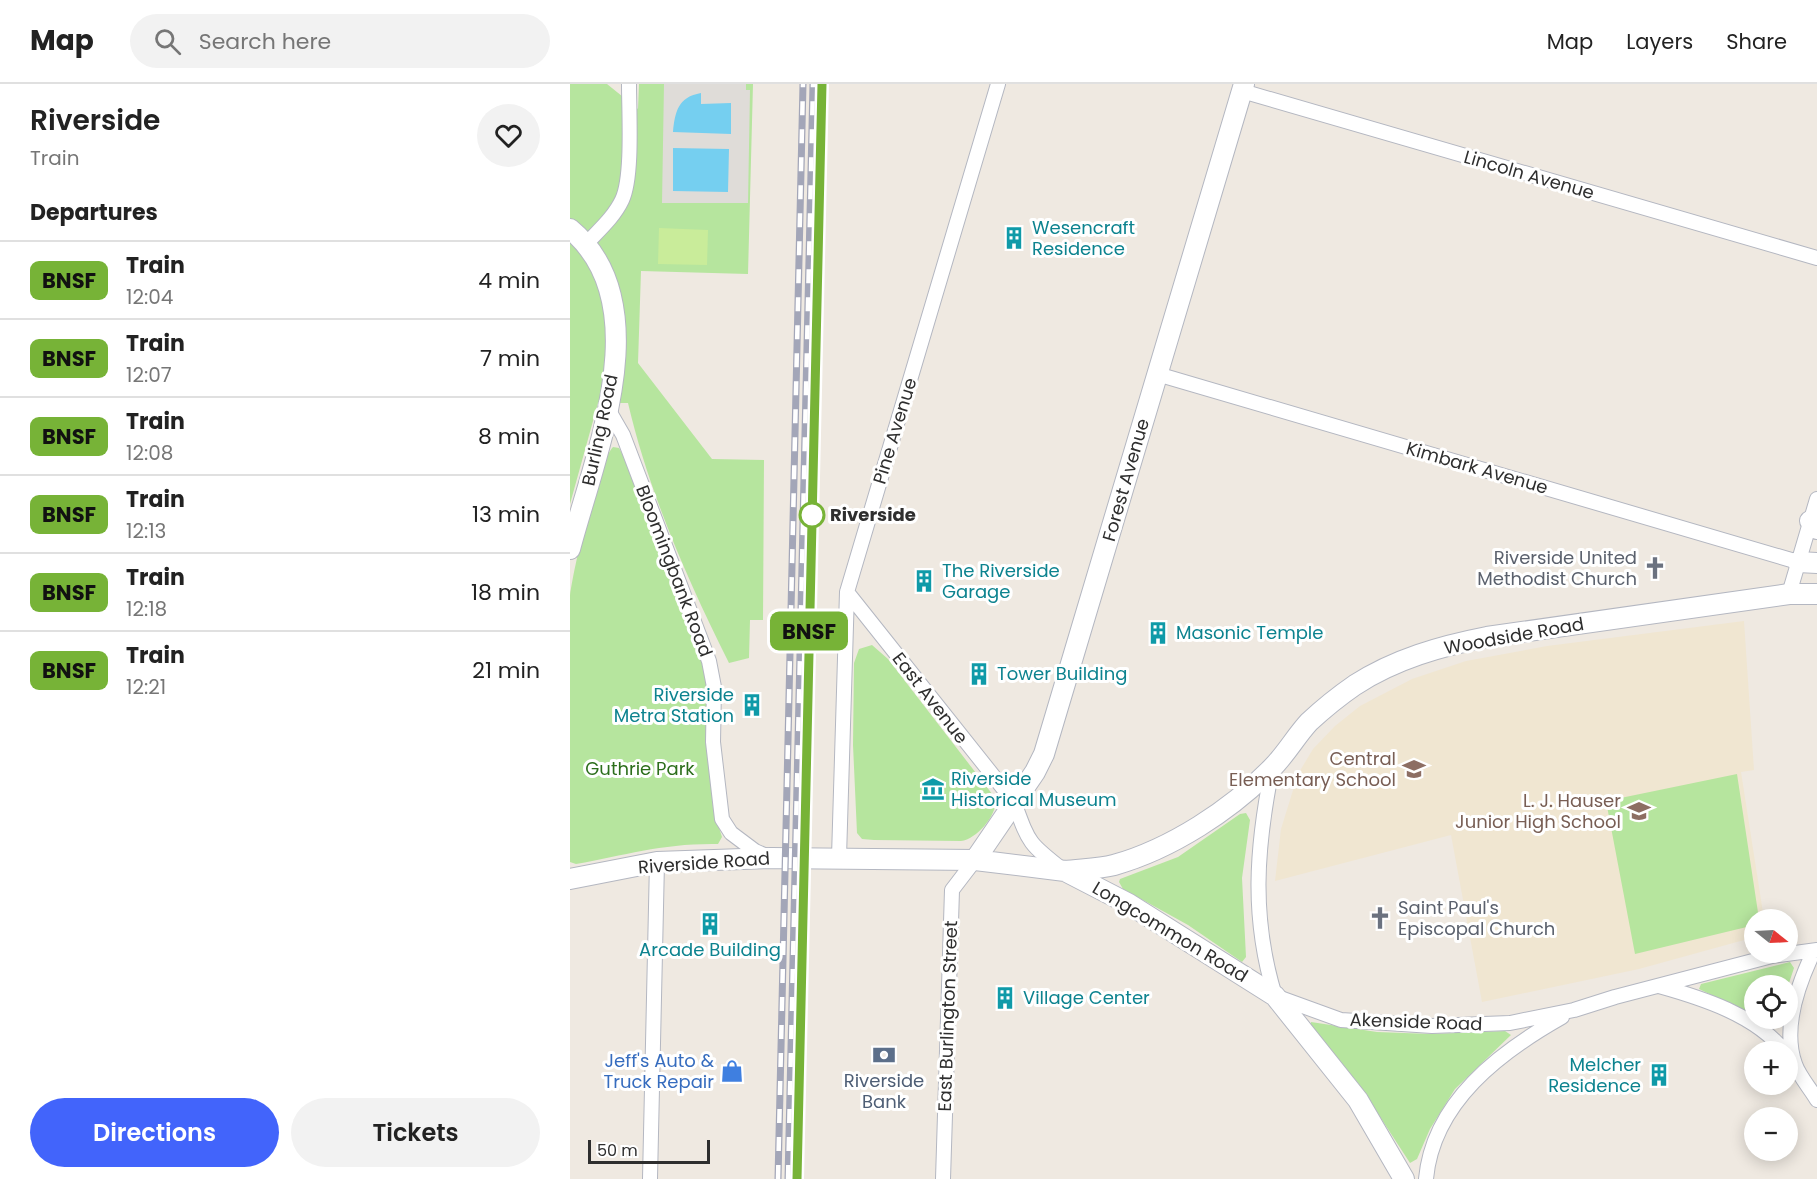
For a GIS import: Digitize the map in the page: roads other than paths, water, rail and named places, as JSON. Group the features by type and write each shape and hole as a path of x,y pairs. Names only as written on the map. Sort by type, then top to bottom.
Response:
{"street":[{"path":"586,244 615,212 623,199 627,182 629,84"},
{"name":"Pine Avenue","path":"839,857 847,592 998,84"},
{"name":"Lincoln Avenue","path":"1243,88 1817,258"},
{"name":"Forest Avenue","path":"975,860 1044,754 1243,88"},
{"name":"Burling Road","path":"570,229 586,244 606,281 613,309 615,341 608,409 598,456 570,549"},
{"name":"Kimbark Avenue","path":"1157,374 1807,562"},
{"name":"Bloomingbank Road","path":"608,409 623,435 709,661 714,687 713,742 723,819 731,833 755,851 771,858"},
{"path":"1789,594 1807,562 1817,499"},
{"name":"East Avenue","path":"847,592 1014,802 1027,839 1033,847 1065,871"},
{"name":"Woodside Road","path":"1065,871 1111,866 1154,851 1211,818 1272,769 1309,723 1356,685 1381,670 1448,645 1789,594 1817,594"},
{"path":"1272,769 1260,841 1257,891 1264,960 1275,996"},
{"name":"Riverside Road","path":"570,879 657,862 839,857"},
{"name":"Longcommon Road","path":"839,857 975,860 1065,871 1129,904 1275,996 1358,1100 1404,1179"},
{"name":"East Burlington Street","path":"943,1179 952,890 975,860"},
{"path":"650,1179 657,862"},
{"path":"1791,1041 1794,999 1799,982 1816,950"},
{"name":"Akenside Road","path":"1275,996 1341,1020 1432,1026 1509,1023 1574,1010 1772,956 1816,950"},
{"path":"1659,986 1695,996 1725,1010 1763,1032 1773,1041"},
{"name":"Akenside Road","path":"1426,1179 1432,1150 1442,1128 1472,1083 1512,1047 1574,1010"},
{"path":"1798,1070 1817,1100"}],"water":[{"path":"701,93 701,104 731,103 731,134 673,132 679,106 687,98"},
{"path":"673,148 729,149 728,192 673,191"}],"railway":[{"path":"778,1179 803,84"},
{"path":"788,1179 813,84"},
{"path":"797,1179 822,84"}],"train":[{"name":"BNSF","path":"797,1179 822,84"}],"place":[{"name":"Wesencraft Residence","path":"1014,238"},
{"name":"Riverside","path":"812,515"},
{"name":"Riverside United Methodist Church","path":"1655,568"},
{"name":"The Riverside Garage","path":"924,581"},
{"name":"Masonic Temple","path":"1158,633"},
{"name":"Tower Building","path":"979,674"},
{"name":"Riverside Metra Station","path":"752,705"},
{"name":"Central Elementary School","path":"1414,769"},
{"name":"Riverside Historical Museum","path":"933,789"},
{"name":"L. J. Hauser Junior High School","path":"1639,811"},
{"name":"Saint Paul's Episcopal Church","path":"1380,918"},
{"name":"Arcade Building","path":"710,924"},
{"name":"Village Center","path":"1005,998"},
{"name":"Riverside Bank","path":"884,1055"},
{"name":"Jeff's Auto & Truck Repair","path":"732,1071"},
{"name":"Melcher Residence","path":"1659,1075"}],"park label":[{"name":"Guthrie Park","path":"640,769"}]}
